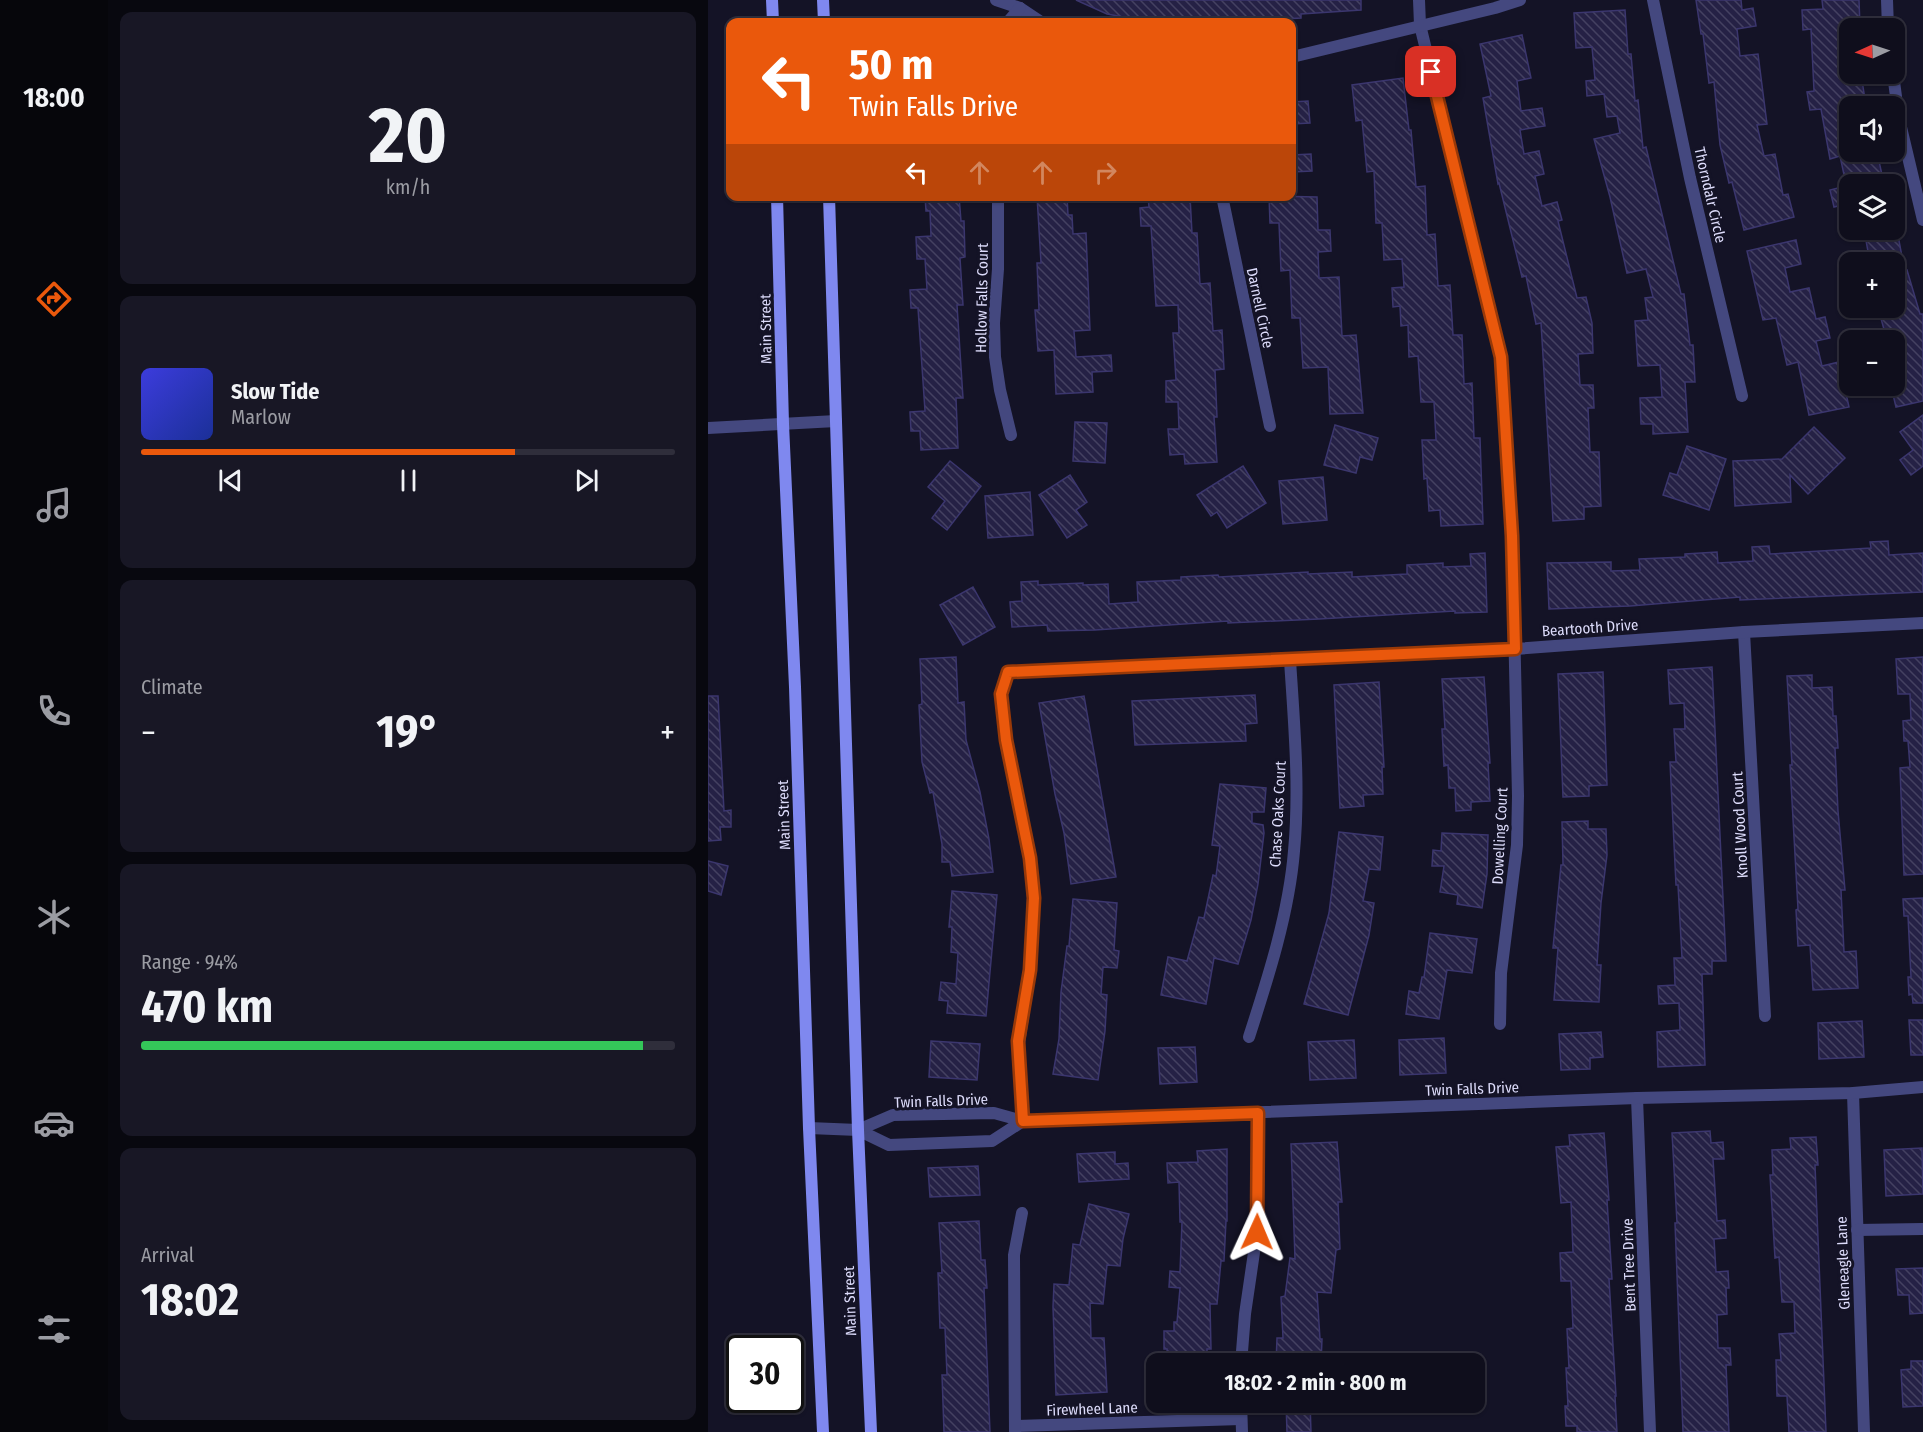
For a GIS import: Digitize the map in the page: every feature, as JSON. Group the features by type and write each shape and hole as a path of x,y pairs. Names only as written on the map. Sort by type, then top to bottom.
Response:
{"main road":[{"path":"772,0 773,18"},
{"path":"823,0 824,18"},
{"name":"Main Street","path":"777,201 809,1128 823,1432"},
{"name":"Main Street","path":"829,201 858,1130 871,1432"}],"street":[{"path":"996,0 1020,8 1035,18"},
{"name":"Dowelling Court","path":"1419,0 1420,25 1501,357 1512,536 1517,845 1501,973 1500,1024"},
{"path":"1296,56 1520,0"},
{"name":"Thorndalr Circle","path":"1653,0 1690,178 1743,396"},
{"path":"1887,0 1888,18"},
{"path":"1011,18 1020,8"},
{"path":"1894,84 1899,119 1923,220"},
{"name":"Hollow Falls Court","path":"998,201 998,269 993,323 1000,390 1011,435"},
{"name":"Darnell Circle","path":"1223,201 1270,426"},
{"path":"708,428 836,421"},
{"name":"Beartooth Drive","path":"1023,1121 1018,1041 1030,970 1034,898 1030,858 1006,740 1001,694 1008,672 1515,649 1744,632 1923,623"},
{"name":"Knoll Wood Court","path":"1744,632 1765,1016"},
{"name":"Chase Oaks Court","path":"1249,1037 1277,944 1294,852 1296,752 1290,660"},
{"name":"Twin Falls Drive","path":"858,1130 893,1115 994,1113 1023,1121 1637,1098 1853,1093 1923,1087"},
{"name":"Gleneagle Lane","path":"1853,1093 1864,1432"},
{"name":"Bent Tree Drive","path":"1637,1098 1650,1432"},
{"path":"1242,1353 1257,1232 1258,1113"},
{"path":"809,1128 858,1130 890,1145 992,1141 1023,1121"},
{"path":"1015,1429 1014,1255 1022,1214"},
{"path":"1857,1230 1923,1229"},
{"path":"1241,1413 1242,1432"},
{"name":"Firewheel Lane","path":"1015,1429 1241,1419"}],"building":[{"path":"1076,0 1361,0 1361,10 1301,14 1301,18 1296,18 1129,18 1107,14"},
{"path":"1696,0 1741,0 1742,10 1753,8 1756,26 1737,29 1740,56 1758,54 1767,124 1757,125 1764,156 1775,154 1783,195 1788,194 1794,217 1744,230 1720,145 1714,82 1709,83"},
{"path":"1822,0 1859,0 1860,18 1839,18 1839,84 1863,84 1864,96 1839,96 1839,156 1830,159 1821,109 1810,110 1807,92 1814,91 1811,29 1803,30 1802,10 1823,9"},
{"path":"1625,10 1628,54 1631,54 1635,101 1638,100 1643,148 1646,147 1681,294 1684,294 1690,345 1693,345 1695,382 1685,382 1688,432 1653,434 1653,424 1641,424 1640,398 1662,397 1660,365 1638,366 1635,321 1648,320 1645,298 1653,297 1646,269 1627,273 1594,139 1620,133 1617,116 1607,117 1604,94 1587,96 1586,81 1595,80 1592,47 1576,48 1574,13"},
{"path":"1522,35 1531,78 1517,81 1521,111 1542,108 1545,126 1520,130 1524,154 1539,151 1544,174 1535,176 1542,206 1557,202 1562,220 1558,221 1577,298 1586,297 1592,323 1593,353 1578,354 1580,385 1593,385 1594,408 1588,408 1590,452 1599,452 1601,506 1584,507 1584,519 1553,521 1541,323 1536,324 1526,276 1522,277 1498,184 1483,98 1491,96 1480,44"},
{"path":"1403,78 1416,187 1425,186 1427,235 1435,234 1438,286 1450,285 1453,335 1462,335 1464,384 1472,383 1474,438 1480,438 1483,524 1441,526 1440,510 1429,511 1427,478 1424,479 1422,440 1436,440 1434,402 1421,402 1418,356 1409,357 1408,325 1401,326 1400,306 1393,307 1392,288 1404,287 1402,259 1384,260 1382,223 1376,223 1374,171 1367,172 1362,120 1356,121 1352,85"},
{"path":"1308,101 1310,123 1296,124 1296,102"},
{"path":"1311,154 1312,171 1296,172 1296,155"},
{"path":"1841,162 1879,162 1882,174 1844,174"},
{"path":"1839,188 1839,206 1834,207 1830,190"},
{"path":"1296,197 1317,197 1318,230 1330,230 1331,251 1318,252 1319,278 1339,277 1342,336 1356,335 1363,413 1330,414 1328,367 1303,368 1300,318 1292,318 1290,270 1281,271 1279,223 1270,223 1269,201 1296,201"},
{"path":"925,201 959,201 961,221 964,221 965,257 960,258 963,305 957,305 963,398 956,398 958,448 921,450 920,431 911,431 910,412 925,411 918,308 911,308 910,290 927,289 925,259 917,259 916,237 931,236 930,211 926,211"},
{"path":"1037,201 1067,201 1068,215 1072,215 1073,234 1086,233 1090,330 1074,331 1076,357 1111,355 1112,371 1092,372 1093,392 1056,394 1054,350 1038,351 1035,310 1039,310 1037,263 1041,263"},
{"path":"1148,201 1190,201 1192,233 1197,233 1200,284 1210,283 1213,331 1222,330 1224,369 1215,370 1217,417 1214,417 1217,462 1185,464 1184,454 1170,455 1168,429 1179,429 1178,402 1166,402 1166,381 1176,380 1173,333 1179,333 1178,305 1156,306 1151,226 1141,226 1140,208 1149,207"},
{"path":"1796,240 1801,264 1785,268 1790,292 1809,288 1816,319 1825,317 1830,338 1816,341 1822,366 1839,362 1839,396 1847,396 1849,407 1809,415 1798,362 1787,365 1776,318 1763,320 1747,251"},
{"path":"1866,240 1899,240 1901,252 1868,252"},
{"path":"1907,270 1920,314 1923,314 1923,401 1896,407 1893,396 1905,396 1905,330 1884,330 1881,318 1905,318 1905,271"},
{"path":"1923,415 1923,466 1911,475 1900,460 1913,450 1900,432"},
{"path":"1075,422 1107,423 1105,463 1073,461"},
{"path":"1335,425 1378,438 1372,460 1360,457 1356,473 1324,465"},
{"path":"1814,427 1845,458 1808,494 1790,475 1791,502 1735,506 1733,461 1782,459"},
{"path":"1687,446 1726,459 1709,510 1663,495 1670,473 1677,475"},
{"path":"950,461 981,486 947,530 932,518 945,501 928,487"},
{"path":"1243,466 1266,503 1227,528 1217,512 1211,516 1197,495"},
{"path":"1070,475 1087,502 1076,510 1087,525 1067,538 1039,495"},
{"path":"1323,477 1327,520 1283,524 1279,481"},
{"path":"1030,492 1033,535 988,538 985,496"},
{"path":"1888,541 1889,555 1923,553 1923,592 1740,600 1740,597 1630,606 1549,609 1547,563 1611,562 1611,571 1640,570 1639,559 1685,557 1685,554 1717,552 1718,563 1753,561 1752,547 1769,546 1770,554 1871,548 1870,542"},
{"path":"1485,553 1487,612 1455,613 1455,611 1319,619 1228,623 1228,621 1095,630 1048,631 1047,625 1012,627 1010,602 1022,601 1021,582 1038,581 1038,585 1108,584 1109,604 1138,602 1137,582 1181,580 1181,577 1308,572 1308,574 1352,572 1352,577 1407,574 1407,565 1443,563 1443,567 1471,566 1470,554"},
{"path":"973,587 995,627 963,645 940,605"},
{"path":"956,657 958,703 964,702 966,740 980,792 993,872 952,876 950,862 942,862 942,844 933,792 930,793 922,762 919,705 922,704 920,659"},
{"path":"1923,657 1923,874 1904,875 1900,768 1910,767 1908,741 1904,741 1903,721 1911,720 1910,694 1898,694 1896,659"},
{"path":"1712,667 1726,961 1712,961 1712,974 1702,974 1705,1065 1658,1067 1657,1032 1680,1030 1679,1003 1659,1004 1658,986 1675,985 1674,958 1682,958 1670,762 1676,762 1674,729 1685,729 1684,703 1670,704 1668,670"},
{"path":"1603,672 1607,785 1589,786 1589,796 1563,797 1558,674"},
{"path":"1812,675 1812,688 1832,687 1833,716 1836,716 1838,811 1845,890 1841,890 1844,952 1856,951 1858,988 1813,990 1810,945 1798,946 1787,676"},
{"path":"1484,677 1490,763 1488,763 1490,801 1471,802 1471,810 1456,811 1455,788 1449,788 1448,765 1444,766 1442,729 1445,729 1442,679"},
{"path":"1379,682 1384,767 1382,767 1383,794 1363,795 1364,806 1340,808 1334,685"},
{"path":"1255,695 1257,723 1245,724 1246,741 1135,745 1132,701"},
{"path":"708,696 718,696 724,811 731,810 731,827 720,827 721,840 708,841"},
{"path":"1084,696 1116,877 1071,884 1064,833 1039,703"},
{"path":"1220,784 1266,788 1264,812 1252,812 1252,823 1263,825 1264,833 1251,920 1238,964 1214,958 1206,1004 1161,995 1168,957 1187,961 1199,917 1204,918 1213,875 1216,876 1220,846 1212,845"},
{"path":"1588,821 1588,829 1606,829 1607,855 1597,965 1601,965 1599,1002 1554,1000 1558,948 1553,948 1561,865 1563,865 1562,822"},
{"path":"1339,832 1383,837 1380,870 1369,869 1363,901 1374,903 1369,935 1348,1015 1304,1004 1329,913"},
{"path":"1442,833 1488,835 1487,874 1482,908 1457,904 1458,895 1440,892 1444,866 1432,866 1433,850 1441,851"},
{"path":"708,861 728,866 721,895 708,891"},
{"path":"952,891 997,895 986,1016 947,1013 948,1001 939,1000 941,982 956,984 958,953 951,952 952,927 949,927"},
{"path":"1923,898 1923,1003 1913,1003 1912,994 1909,995 1908,977 1911,977 1908,916 1904,916 1903,899"},
{"path":"1073,899 1117,903 1114,950 1119,951 1117,968 1103,967 1101,994 1107,995 1105,1031 1098,1080 1053,1074 1059,1039 1061,992 1067,946 1069,946"},
{"path":"1430,933 1477,939 1472,973 1447,970 1439,1019 1406,1014 1409,991 1419,993 1422,977 1424,977"},
{"path":"1909,1020 1923,1020 1923,1055 1911,1055"},
{"path":"1862,1021 1864,1057 1819,1059 1818,1023"},
{"path":"1601,1032 1603,1057 1590,1058 1590,1069 1561,1070 1559,1034"},
{"path":"1444,1038 1446,1073 1400,1075 1399,1040"},
{"path":"1354,1040 1356,1078 1310,1080 1308,1042"},
{"path":"931,1041 980,1044 977,1080 929,1077"},
{"path":"1195,1047 1197,1082 1160,1084 1158,1048"},
{"path":"1710,1131 1711,1143 1723,1142 1724,1159 1713,1159 1717,1221 1725,1220 1726,1238 1714,1239 1716,1272 1728,1271 1727,1314 1717,1315 1718,1348 1730,1348 1731,1365 1726,1365 1729,1432 1683,1432 1672,1133"},
{"path":"1604,1133 1609,1200 1607,1200 1612,1279 1609,1279 1617,1432 1577,1432 1577,1426 1566,1426 1565,1406 1568,1406 1566,1368 1569,1368 1567,1329 1573,1328 1571,1281 1561,1281 1560,1253 1573,1252 1571,1202 1561,1203 1556,1147 1570,1146 1569,1135"},
{"path":"1816,1137 1818,1165 1815,1165 1826,1432 1789,1432 1787,1396 1777,1396 1776,1360 1781,1360 1779,1334 1795,1333 1794,1302 1782,1302 1779,1257 1775,1258 1770,1175 1773,1175 1772,1150 1791,1149 1790,1138"},
{"path":"1337,1142 1342,1202 1338,1202 1340,1249 1336,1250 1331,1293 1317,1292 1321,1353 1276,1353 1277,1338 1283,1338 1281,1297 1285,1296 1290,1258 1295,1259 1291,1144"},
{"path":"1922,1148 1923,1194 1886,1196 1884,1150"},
{"path":"1227,1149 1227,1221 1224,1261 1221,1261 1217,1304 1210,1304 1211,1349 1207,1349 1207,1353 1167,1353 1167,1349 1164,1349 1164,1331 1174,1331 1180,1288 1169,1287 1170,1271 1180,1272 1182,1222 1180,1222 1179,1182 1168,1183 1167,1163 1198,1162 1197,1151"},
{"path":"1115,1152 1115,1164 1128,1163 1129,1179 1079,1182 1077,1154"},
{"path":"978,1166 980,1195 930,1197 928,1168"},
{"path":"1089,1204 1129,1214 1120,1266 1107,1265 1103,1304 1090,1303 1091,1338 1104,1338 1107,1392 1056,1395 1054,1284 1069,1285 1073,1244 1080,1245"},
{"path":"979,1221 981,1260 985,1260 987,1288 984,1288 990,1432 944,1432 942,1375 947,1375 945,1328 940,1328 938,1273 942,1273 939,1223"},
{"path":"1923,1268 1923,1313 1910,1314 1909,1295 1898,1295 1896,1269"},
{"path":"1911,1361 1923,1361 1923,1406 1903,1407 1901,1370 1911,1369"},
{"path":"1286,1413 1310,1413 1311,1432 1287,1432"}],"route":[{"path":"1257,1232 1258,1113 1023,1121 1018,1041 1030,970 1034,898 1030,858 1006,740 1001,694 1008,672 1515,649 1512,536 1501,357 1431,72"}]}
